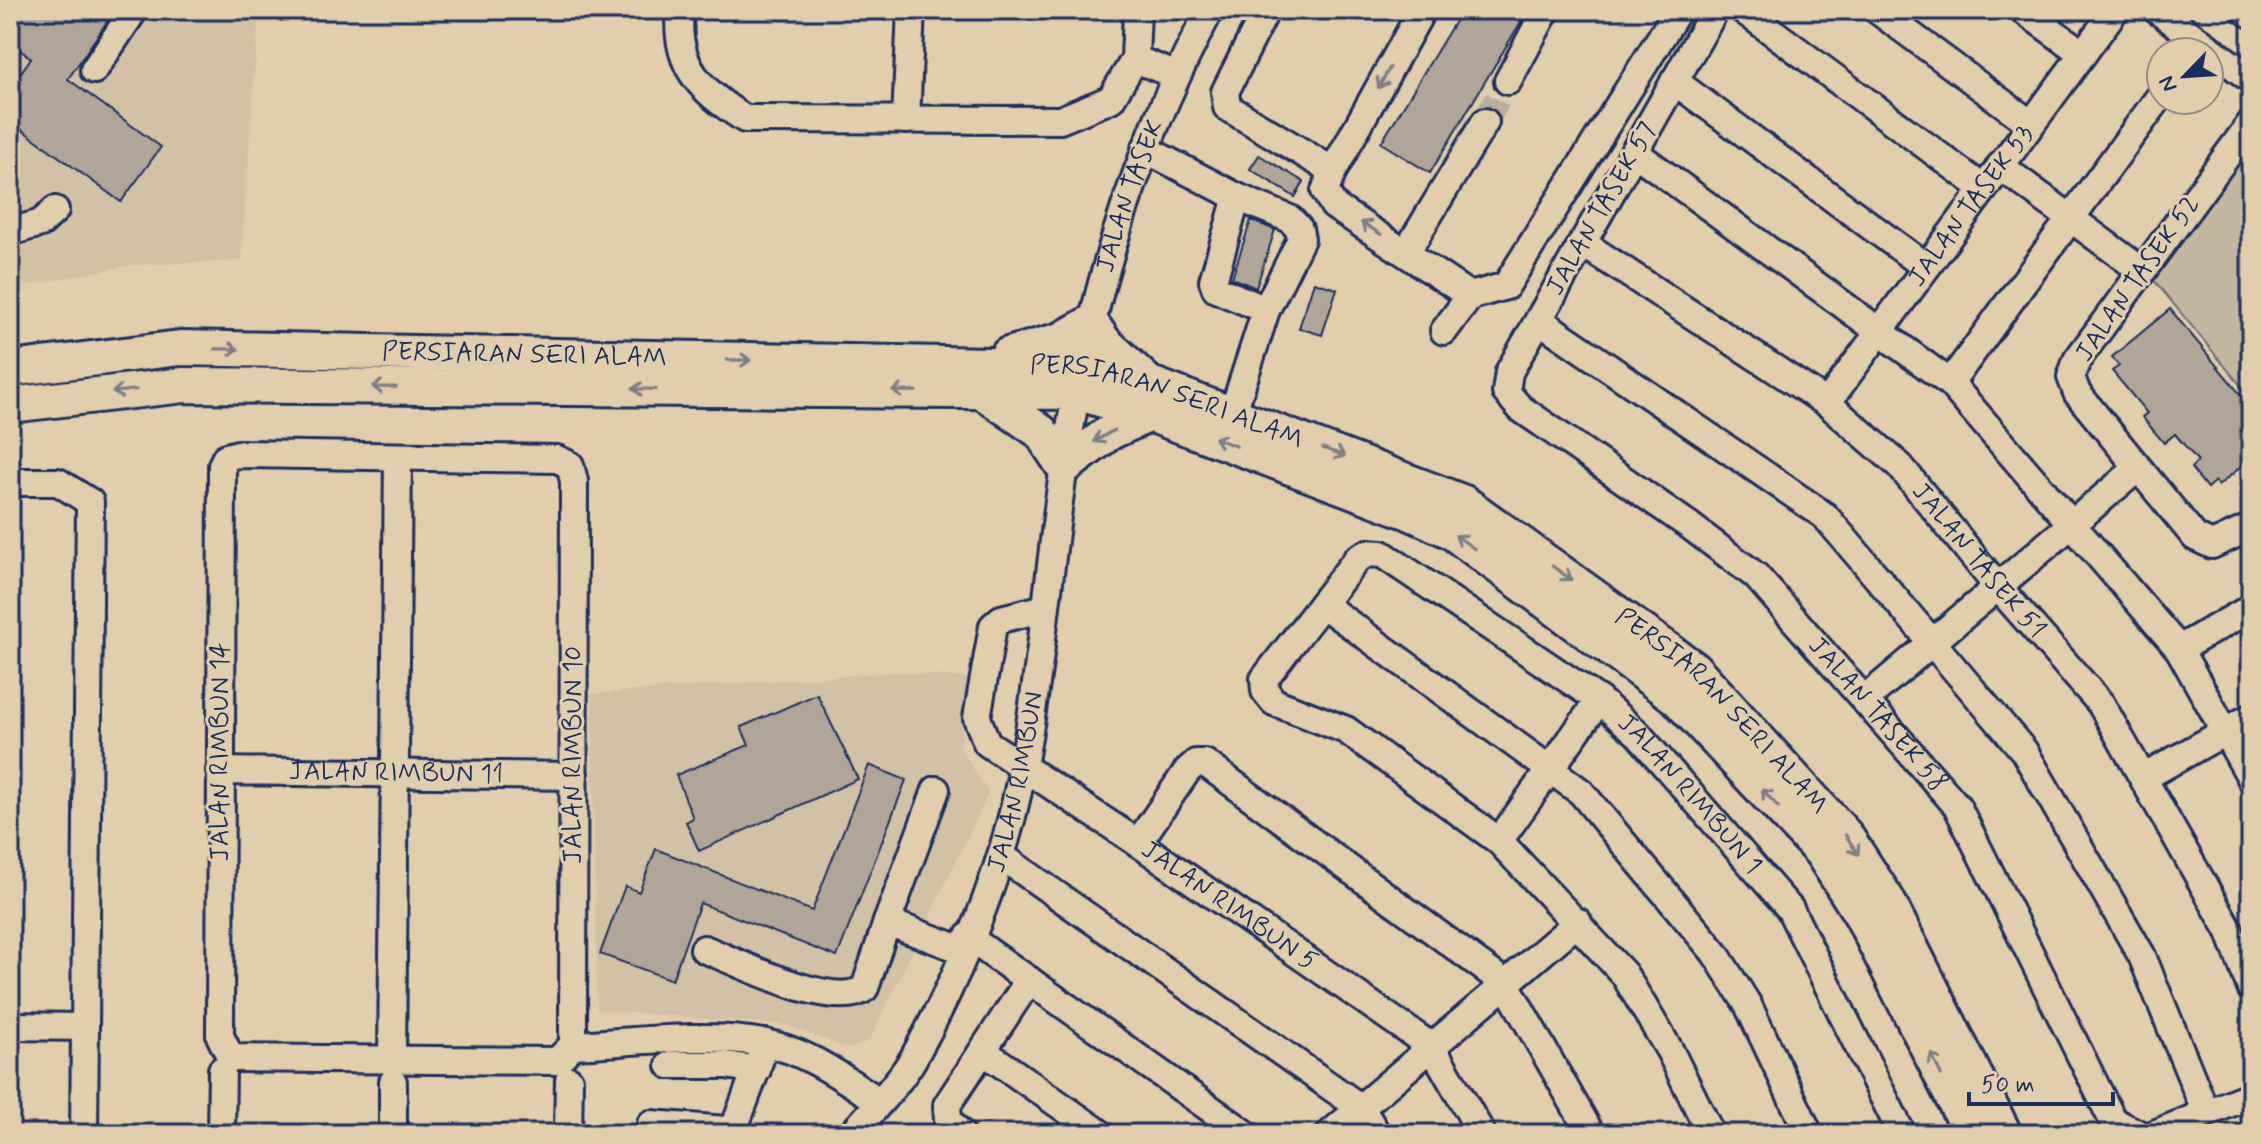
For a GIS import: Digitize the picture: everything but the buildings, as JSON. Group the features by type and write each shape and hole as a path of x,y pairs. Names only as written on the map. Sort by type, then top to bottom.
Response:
{"main road":[{"path":"1091,323 1150,400 1064,467 1041,432 973,378 1091,323"},
{"name":"PERSIARAN SERI ALAM","path":"10,369 180,348 1080,380 1150,400 1232,415 1464,503 1694,669 1845,835 1887,900 2004,1134"},
{"name":"PERSIARAN SERI ALAM","path":"10,405 184,385 973,378"},
{"name":"PERSIARAN SERI ALAM","path":"1150,400 1451,531 1677,698 1822,853 1862,916 1971,1134"}],"street":[{"path":"94,70 134,10"},
{"path":"680,10 678,30 687,63 708,95 745,119 906,120 1060,120 1111,99 1135,59 1137,10"},
{"path":"906,120 911,10"},
{"name":"JALAN TASEK","path":"1080,380 1091,323 1123,203 1175,75 1210,10"},
{"path":"1266,10 1225,92 1227,107 1333,171"},
{"path":"1422,10 1325,191 1334,206 1477,295"},
{"path":"1508,81 1546,10"},
{"path":"1444,331 1477,295 1506,286 1678,10"},
{"name":"JALAN TASEK 57","path":"1520,408 1506,392 1509,372 1715,10"},
{"path":"1743,10 1984,189"},
{"path":"1877,10 2031,124"},
{"path":"2023,10 2083,54"},
{"name":"JALAN TASEK 53","path":"1827,403 2115,10"},
{"path":"2157,10 2186,36"},
{"path":"2245,10 2251,14"},
{"path":"1135,59 1175,75"},
{"path":"2225,63 2251,79"},
{"path":"1674,81 1926,267"},
{"path":"1950,383 2146,116"},
{"path":"1407,251 1485,122"},
{"name":"JALAN TASEK 52","path":"2251,123 2077,360 2071,377 2077,393 2195,537 2212,545 2251,527"},
{"path":"1145,149 1237,197 1290,219 1299,229 1301,239 1266,310 1232,415"},
{"path":"1634,152 1950,383 2179,649 2251,778"},
{"path":"2000,166 2142,271"},
{"path":"1237,197 1213,281 1216,289 1266,310"},
{"path":"10,232 41,223 55,210"},
{"name":"JALAN TASEK 51","path":"1582,243 1827,403 1900,466 1998,587 2101,704 2229,930 2251,988"},
{"path":"1539,320 1825,516 2024,751 2142,956 2206,1113"},
{"name":"JALAN RIMBUN","path":"852,1134 911,1061 966,944 1001,856 1023,767 1064,467 1080,380"},
{"name":"JALAN TASEK 58","path":"1520,408 1690,526 1756,576 1957,806 2113,1121 2139,1134"},
{"name":"JALAN RIMBUN 14","path":"221,1134 224,1059 220,1036 222,465 226,457 398,457"},
{"path":"393,1134 398,457"},
{"name":"JALAN RIMBUN 10","path":"398,457 557,459 570,465 574,481 573,1045"},
{"path":"1864,700 2138,468"},
{"path":"10,482 58,482 90,502 84,1134"},
{"name":"JALAN RIMBUN 1","path":"1322,604 1357,559 1368,553 1382,554 1599,700 1637,733 1790,909 1902,1134"},
{"path":"1711,1134 1670,1051 1624,974 1499,841 1346,730 1274,702 1265,691 1264,679 1322,604 1581,792 1715,953 1748,1005 1809,1134"},
{"name":"JALAN RIMBUN 5","path":"1045,608 1001,619 993,626 977,718 987,743 1138,843 1432,1047"},
{"path":"2179,649 2251,608"},
{"path":"1499,841 1599,700"},
{"path":"2143,778 2251,717"},
{"path":"1138,843 1187,771 1196,763 1205,763 1506,984 1591,1134"},
{"name":"JALAN RIMBUN 11","path":"220,771 574,776"},
{"path":"704,949 789,983 841,996 857,995 865,988 936,790"},
{"path":"1001,856 1361,1108 1377,1134"},
{"path":"887,922 966,944 1029,980 1246,1134"},
{"path":"1330,1134 1578,922"},
{"path":"961,1134 948,1120 947,1105 1029,980"},
{"path":"10,1026 85,1027"},
{"path":"224,1059 393,1071 557,1061 573,1045 699,1039 766,1043 816,1062 879,1101"},
{"path":"651,1124 726,1130 735,1126 766,1043"},
{"path":"1432,1047 1482,1134"},
{"path":"983,1051 1101,1134"},
{"path":"670,1065 726,1065 757,1070"},
{"path":"568,1134 569,1080"},
{"path":"2154,1134 2251,1095"}],"shaded area":[{"path":"10,10 259,10 241,261 132,265 10,289"},
{"path":"2251,129 2251,398 2152,278"},
{"path":"895,672 971,678 960,748 989,793 869,1041 849,1049 787,1025 597,1010 592,694"}],"tunnel":[{"path":"1485,122 1508,81"}]}
